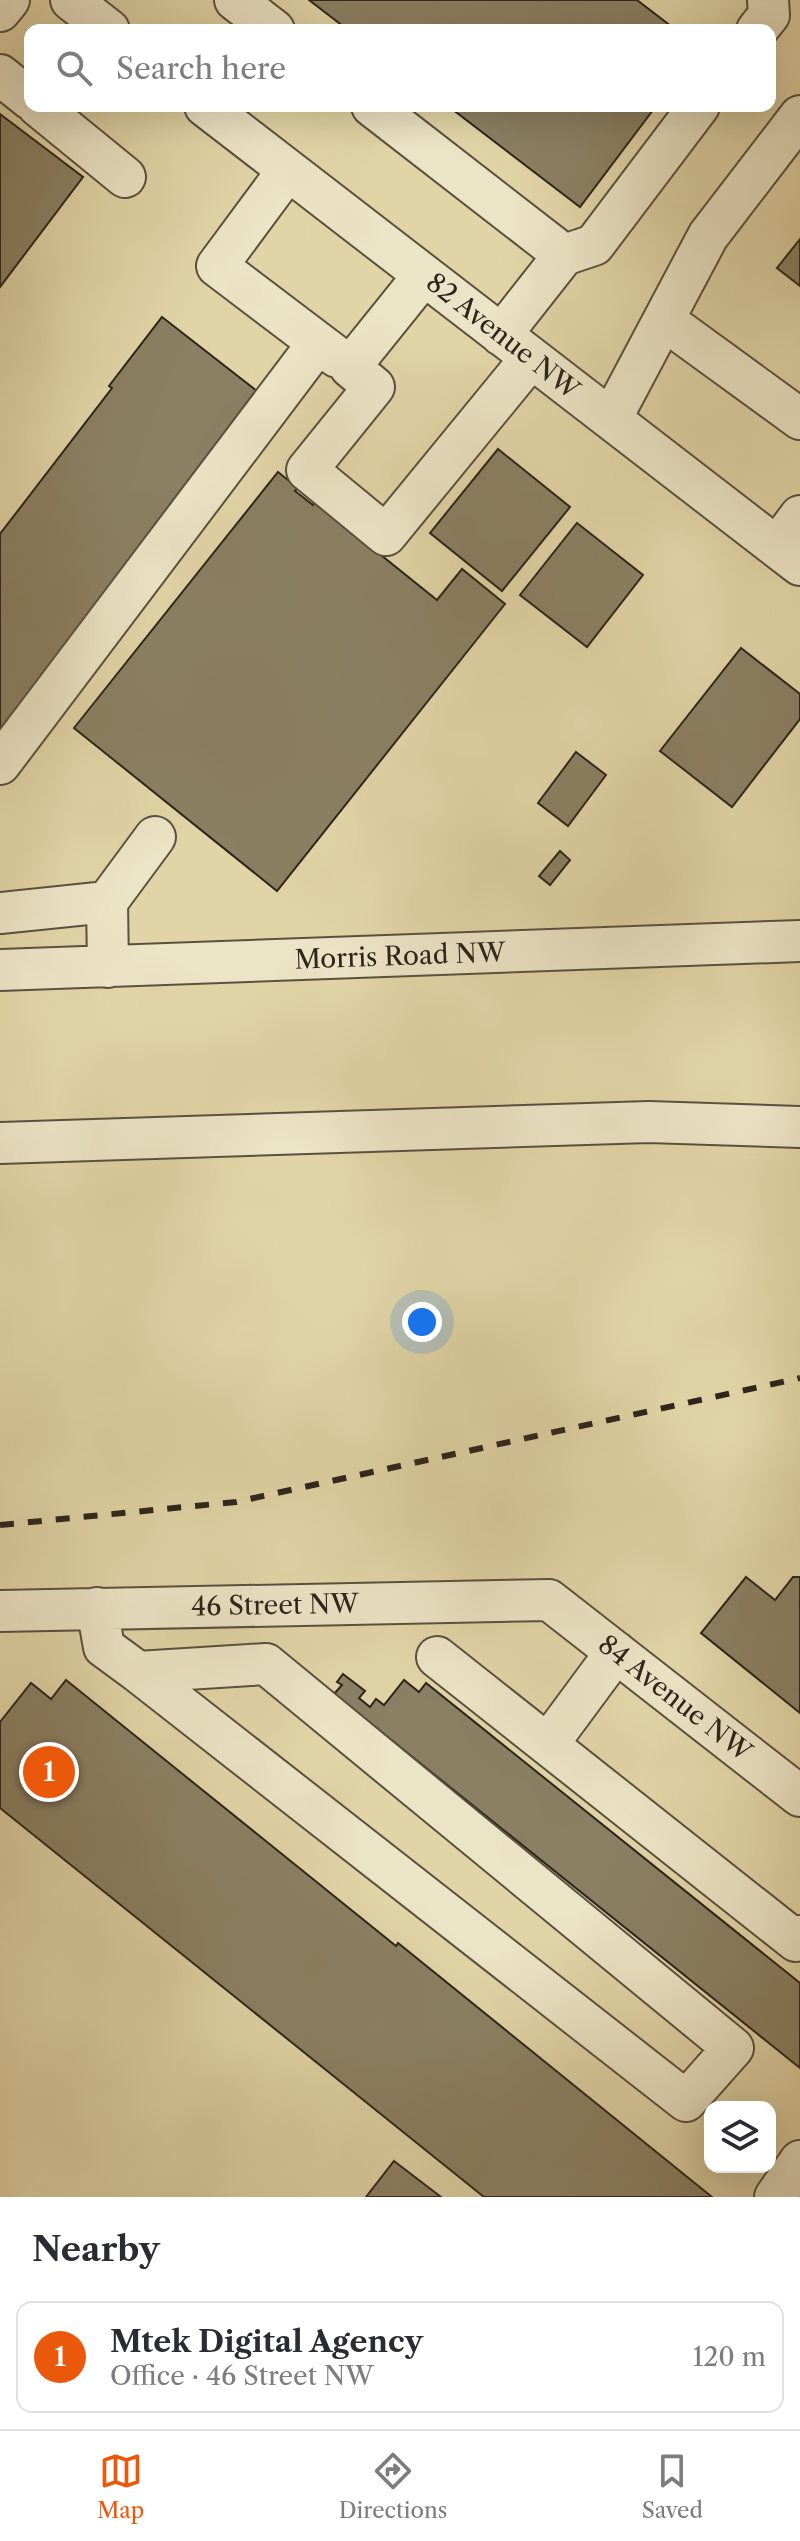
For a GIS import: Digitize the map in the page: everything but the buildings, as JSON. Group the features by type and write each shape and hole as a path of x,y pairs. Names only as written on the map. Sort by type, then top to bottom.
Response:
{"street":[{"path":"0,11 9,0"},
{"path":"71,0 101,24"},
{"path":"235,0 266,24"},
{"path":"762,24 769,15 768,0"},
{"path":"0,75 24,94"},
{"path":"45,112 125,177"},
{"name":"82 Avenue NW","path":"213,112 611,419 792,543"},
{"path":"380,112 564,255"},
{"path":"288,170 217,266 374,387 307,470 386,535 516,346 564,255 594,245 694,112"},
{"path":"611,419 708,236 800,116"},
{"path":"350,367 424,275"},
{"path":"664,320 800,419"},
{"path":"0,764 318,343"},
{"path":"108,967 107,902 155,837"},
{"path":"0,913 107,902"},
{"name":"Morris Road NW","path":"0,970 800,941"},
{"path":"0,1143 649,1122 800,1127"},
{"name":"46 Street NW","path":"0,1611 549,1600"},
{"name":"84 Avenue NW","path":"549,1600 800,1796"},
{"path":"97,1608 104,1647 686,2101 733,2048 266,1664 138,1672"},
{"path":"548,1744 616,1652"},
{"path":"437,1657 799,1940"},
{"path":"775,2197 800,2161"}],"railway":[{"path":"0,1525 236,1502 800,1378"}],"place":[{"name":"Mtek Digital Agency","path":"49,1772"}]}
